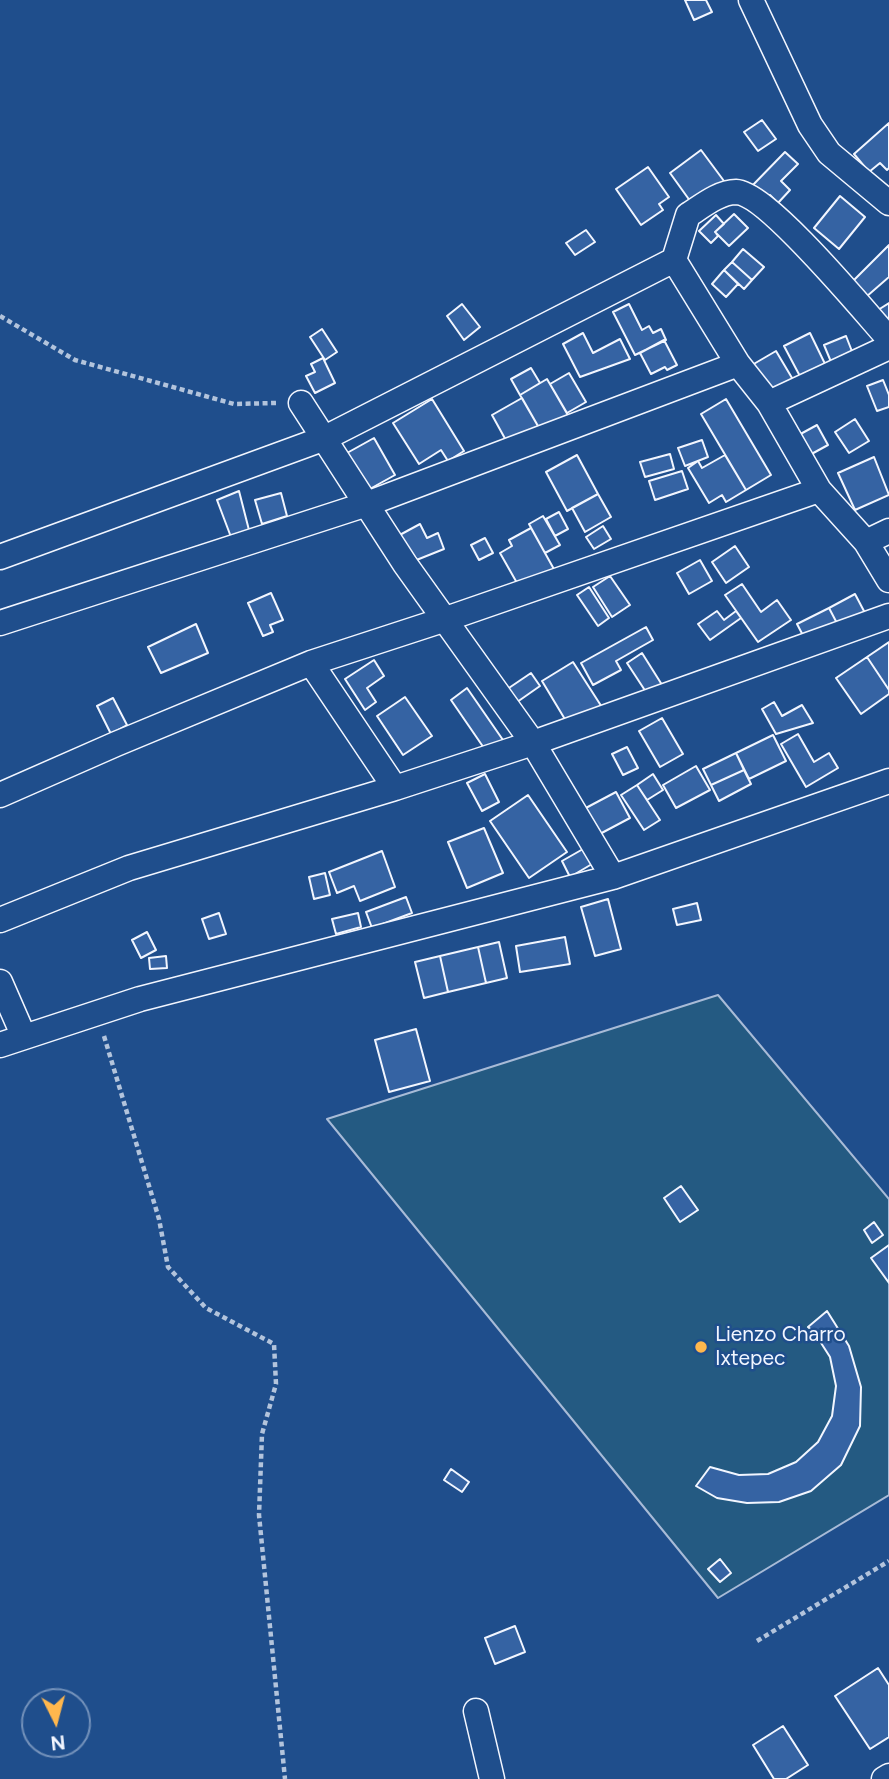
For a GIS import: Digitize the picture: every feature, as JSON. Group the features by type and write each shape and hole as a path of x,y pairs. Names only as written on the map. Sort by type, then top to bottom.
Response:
{"street":[{"path":"751,0 810,125 829,153 889,203"},
{"path":"0,557 325,438 674,260 688,215 724,194 738,192 761,205 814,254 889,339"},
{"path":"674,260 738,363 769,403 819,491 866,542 889,580"},
{"path":"769,403 889,347"},
{"path":"0,623 367,504 738,363"},
{"path":"301,403 405,564 533,743 612,877"},
{"path":"0,795 311,663 819,491"},
{"path":"866,542 889,531"},
{"path":"0,920 129,868 395,788 533,743 889,616"},
{"path":"311,663 395,788"},
{"path":"0,1045 97,1013 256,968 612,877 889,781"},
{"path":"0,982 24,1037"},
{"path":"476,1711 492,1779"},
{"path":"884,1779 889,1776"}],"path":[{"path":"0,316 75,360 234,404 301,403"},
{"path":"97,1013 159,1219 168,1267 206,1308 274,1344 276,1384 262,1434 259,1515 285,1779"},
{"path":"757,1641 889,1561"}],"shaded area":[{"name":"Lienzo Charro Ixtepec","path":"718,995 889,1199 889,1495 718,1598 327,1119"}],"building":[{"path":"685,0 706,0 712,12 694,20"},
{"path":"762,120 776,139 758,151 744,132"},
{"path":"889,123 889,168 887,170 880,163 869,172 854,154"},
{"path":"701,150 724,181 693,205 670,173"},
{"path":"785,152 798,164 781,181 790,190 778,203 770,195 763,201 750,188"},
{"path":"648,167 669,197 659,204 663,210 641,225 616,189"},
{"path":"840,196 865,217 839,249 814,228"},
{"path":"734,214 748,228 729,246 715,232"},
{"path":"716,215 724,224 715,232 718,236 711,243 699,231"},
{"path":"586,230 595,242 575,255 566,243"},
{"path":"889,245 889,277 866,297 851,283"},
{"path":"743,249 764,267 752,280 732,262"},
{"path":"732,262 752,280 744,289 724,270"},
{"path":"724,270 738,284 726,297 712,284"},
{"path":"889,303 889,326 878,310"},
{"path":"462,304 480,327 464,340 447,316"},
{"path":"629,304 642,330 649,326 653,333 661,329 666,340 635,355 613,312"},
{"path":"322,329 337,352 325,360 310,337"},
{"path":"583,333 593,353 620,339 630,359 580,377 563,344"},
{"path":"810,333 827,368 802,380 784,346"},
{"path":"846,336 855,359 834,369 824,345"},
{"path":"664,340 677,365 651,374 640,353"},
{"path":"776,351 795,383 770,397 752,365"},
{"path":"323,358 335,383 315,393 306,376 315,372 311,364"},
{"path":"531,368 540,383 520,395 511,379"},
{"path":"569,373 586,402 567,413 550,384"},
{"path":"547,379 569,417 542,433 520,395"},
{"path":"883,380 889,395 889,407 877,411 867,386"},
{"path":"522,398 538,426 508,444 492,415"},
{"path":"432,399 464,451 448,461 441,450 419,464 393,423"},
{"path":"726,399 771,475 746,490 701,414"},
{"path":"855,419 869,441 849,453 835,432"},
{"path":"817,425 828,445 806,457 795,437"},
{"path":"374,438 395,475 368,490 347,453"},
{"path":"702,440 708,457 685,466 678,448"},
{"path":"670,454 674,469 645,477 640,462"},
{"path":"577,455 598,494 567,511 546,472"},
{"path":"725,455 746,490 726,502 722,495 709,503 688,468 698,461 702,468"},
{"path":"874,457 889,495 855,510 838,473"},
{"path":"682,471 688,489 655,500 649,481"},
{"path":"239,491 250,534 231,537 217,500"},
{"path":"281,493 287,516 262,524 255,500"},
{"path":"598,494 611,517 585,532 572,508"},
{"path":"559,512 568,529 555,536 546,519"},
{"path":"543,516 560,545 545,553 529,524"},
{"path":"420,524 427,538 438,533 444,549 409,563 396,537"},
{"path":"603,526 611,539 594,549 586,537"},
{"path":"531,528 555,571 521,590 500,553 512,546 509,540"},
{"path":"485,538 493,553 479,560 471,545"},
{"path":"735,546 749,567 726,583 712,562"},
{"path":"700,560 712,581 689,594 677,573"},
{"path":"610,576 630,605 612,617 593,587"},
{"path":"742,584 761,612 777,600 791,620 758,642 725,595"},
{"path":"589,587 609,618 598,626 577,595"},
{"path":"271,593 283,620 270,625 273,632 263,636 248,603"},
{"path":"855,594 865,613 839,627 829,608"},
{"path":"829,608 839,627 807,643 797,624"},
{"path":"717,611 724,620 736,611 741,618 710,640 698,624"},
{"path":"196,624 208,653 161,673 148,647"},
{"path":"646,627 653,640 616,661 621,670 593,685 581,663"},
{"path":"889,642 889,690 867,657"},
{"path":"642,653 664,688 646,692 627,663"},
{"path":"867,657 889,694 861,714 836,678"},
{"path":"374,660 384,676 367,688 376,702 365,710 345,679"},
{"path":"573,662 607,715 569,726 542,681"},
{"path":"531,673 540,686 510,707 500,694"},
{"path":"467,688 503,740 486,751 451,700"},
{"path":"405,697 432,736 403,755 377,716"},
{"path":"113,698 127,725 111,734 97,706"},
{"path":"774,702 782,716 802,705 813,723 776,734 762,709"},
{"path":"662,718 683,754 660,767 639,731"},
{"path":"798,734 814,762 829,753 838,768 806,787 781,744"},
{"path":"773,735 786,761 749,779 736,753"},
{"path":"627,747 638,768 623,775 612,754"},
{"path":"736,753 744,770 711,785 703,769"},
{"path":"696,766 710,790 676,808 663,785"},
{"path":"744,770 751,784 719,801 711,785"},
{"path":"485,774 499,802 482,811 467,783"},
{"path":"653,774 663,790 647,800 637,785"},
{"path":"637,785 660,820 644,830 621,795"},
{"path":"616,792 630,818 596,836 582,810"},
{"path":"528,795 567,852 529,878 490,821"},
{"path":"484,828 503,873 467,888 448,842"},
{"path":"583,849 592,864 570,877 562,861"},
{"path":"382,851 395,887 360,901 354,886 337,893 329,872"},
{"path":"325,873 330,895 314,899 309,877"},
{"path":"406,897 412,913 372,928 366,912"},
{"path":"608,899 621,949 595,956 581,907"},
{"path":"697,903 701,920 677,925 673,909"},
{"path":"219,913 226,934 209,939 202,919"},
{"path":"358,913 361,927 336,934 332,919"},
{"path":"147,932 156,950 141,958 132,940"},
{"path":"565,937 570,964 520,972 516,946"},
{"path":"499,942 507,978 486,983 478,947"},
{"path":"478,947 486,983 448,992 440,956"},
{"path":"166,956 167,968 150,969 149,958"},
{"path":"440,956 448,992 424,998 415,962"},
{"path":"416,1029 430,1081 389,1092 375,1040"},
{"path":"681,1186 698,1210 680,1222 664,1198"},
{"path":"874,1222 883,1235 872,1243 864,1230"},
{"path":"889,1245 889,1283 871,1258"},
{"path":"827,1311 849,1346 861,1387 860,1426 841,1465 811,1491 779,1502 747,1503 717,1498 696,1486 710,1467 739,1475 768,1474 796,1462 818,1442 832,1416 836,1386 830,1357 808,1327"},
{"path":"451,1469 469,1482 462,1492 444,1480"},
{"path":"720,1559 731,1573 720,1582 708,1569"},
{"path":"515,1626 525,1652 495,1664 485,1638"},
{"path":"878,1668 889,1685 889,1737 870,1749 835,1696"},
{"path":"783,1726 808,1765 786,1779 774,1779 753,1745"}],"place":[{"name":"Lienzo Charro Ixtepec","path":"701,1347"}]}
